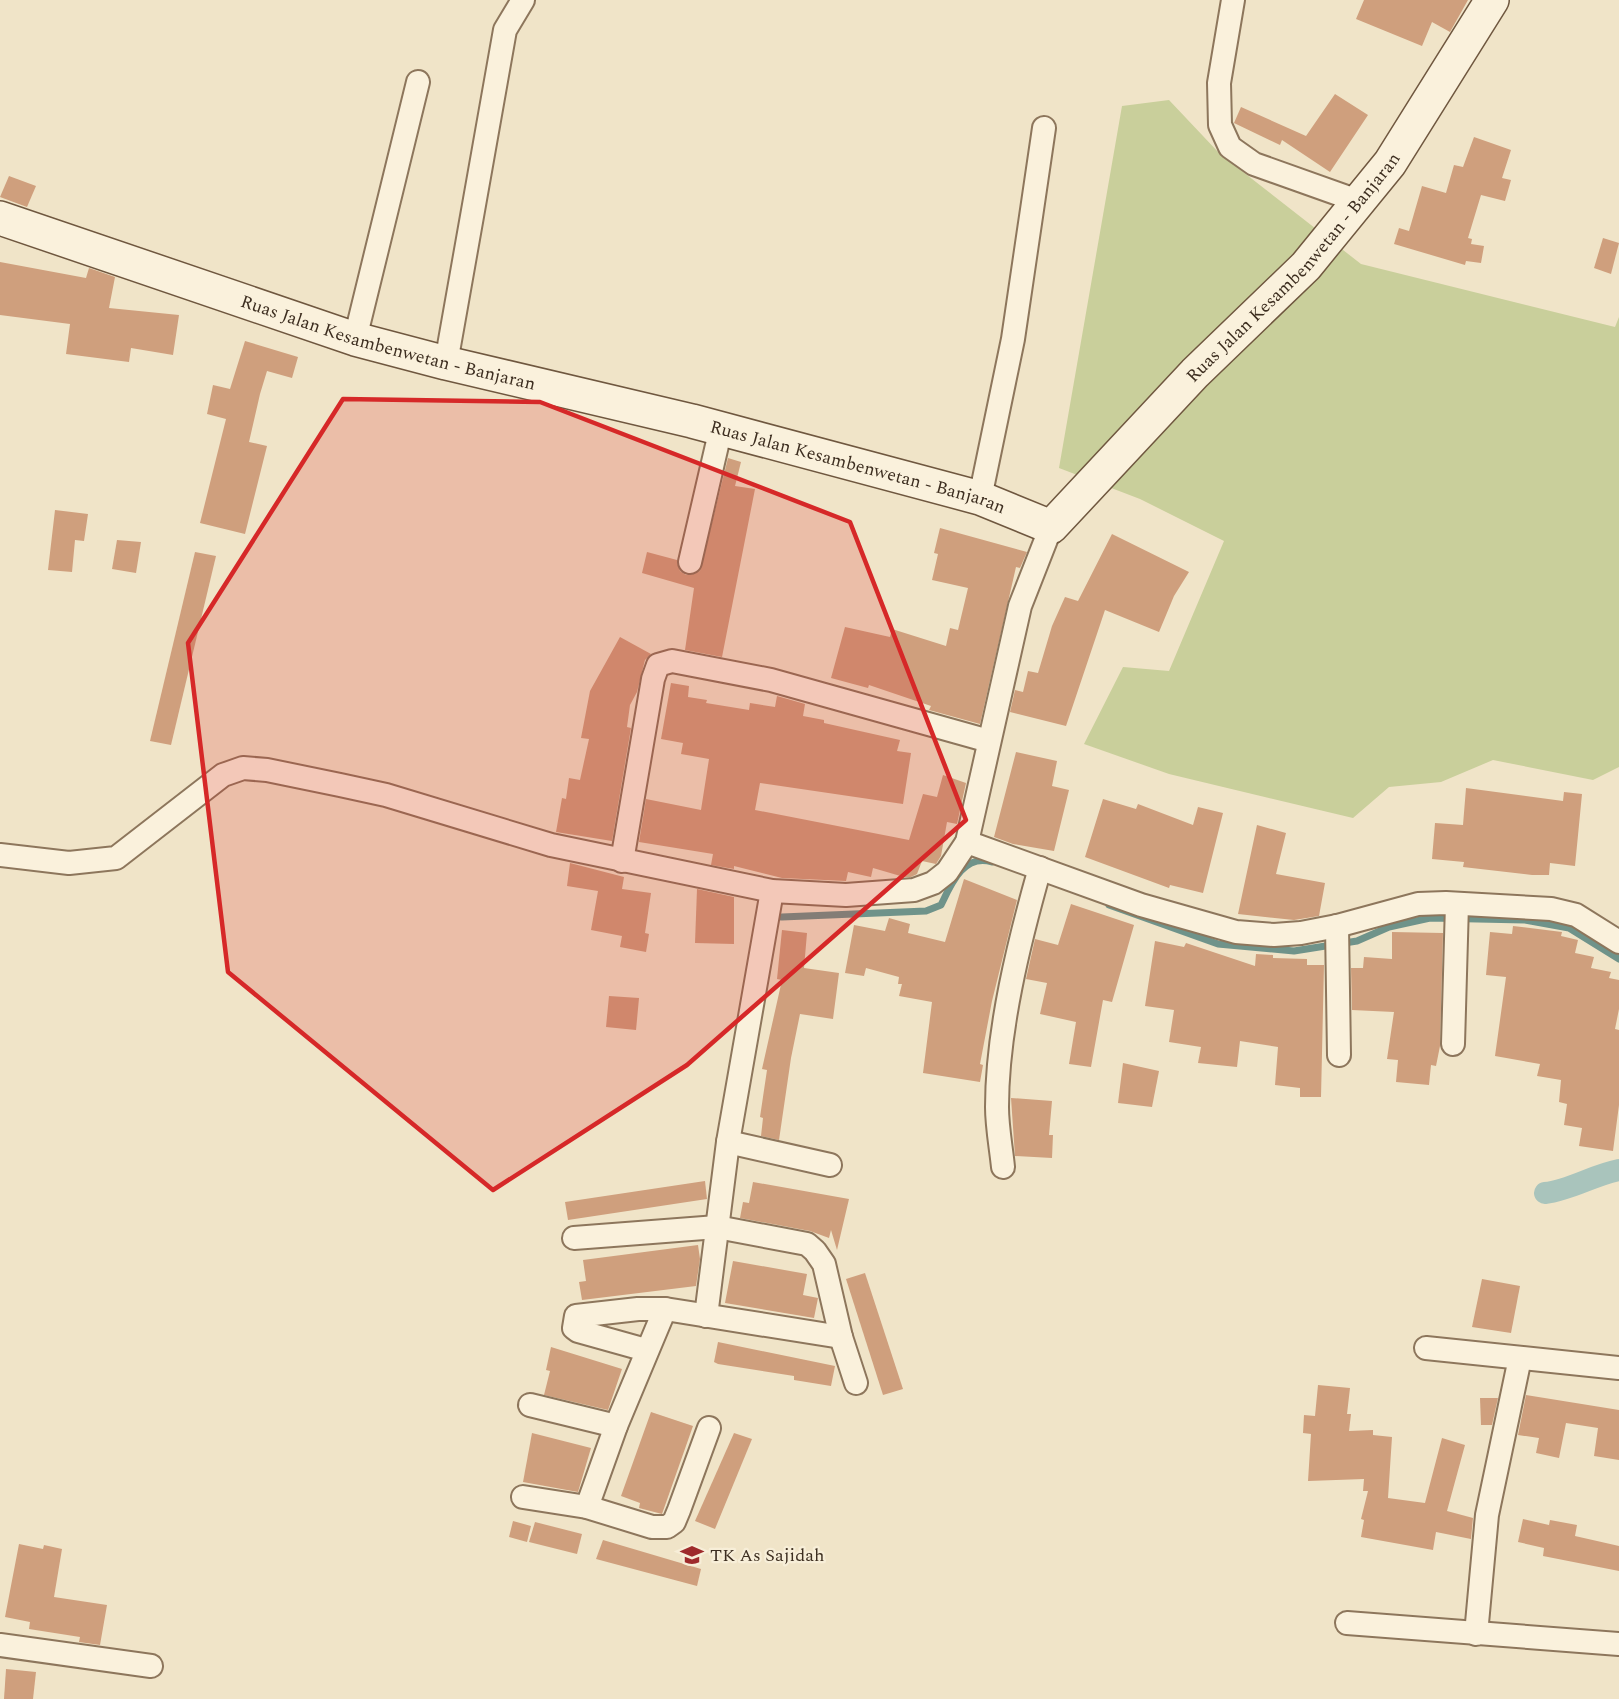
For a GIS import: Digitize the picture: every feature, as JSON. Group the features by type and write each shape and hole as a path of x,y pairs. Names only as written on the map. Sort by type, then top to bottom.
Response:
{"main road":[{"name":"Ruas Jalan Kesambenwetan - Banjaran","path":"0,218 355,339 446,363 721,428 980,498 1051,527 1195,373 1306,266 1390,163 1492,0"}],"street":[{"path":"446,363 505,30 523,0"},
{"path":"1233,0 1219,83 1220,125 1230,147 1254,164 1358,201"},
{"path":"355,339 418,82"},
{"path":"980,498 1013,339 1044,128"},
{"path":"690,562 721,428"},
{"path":"0,855 69,863 116,858 223,775 243,768 267,770 386,795 551,845 772,891 846,895 914,890 933,883 947,872 967,842 1020,606 1051,527"},
{"path":"622,861 658,665 672,662 771,680 989,741"},
{"path":"967,842 1141,905 1236,933 1274,935 1337,926 1418,904 1457,904 1551,909 1576,915 1619,942"},
{"path":"1003,1167 997,1110 998,1077 1021,936 1040,868"},
{"path":"706,1316 728,1142 772,891"},
{"path":"1453,1044 1457,904"},
{"path":"1337,926 1339,1055"},
{"path":"728,1142 830,1166"},
{"path":"574,1238 717,1227 807,1244 816,1251 824,1264 841,1337 856,1383"},
{"path":"646,1350 578,1331 574,1328 574,1319 576,1316 638,1309 665,1309 841,1337"},
{"path":"587,1507 616,1426 665,1309"},
{"path":"1426,1348 1619,1368"},
{"path":"1476,1634 1487,1515 1520,1358"},
{"path":"530,1406 616,1426"},
{"path":"523,1497 587,1507 652,1527 667,1527 674,1522 677,1516 709,1428"},
{"path":"1347,1623 1619,1644"},
{"path":"0,1645 151,1666"}],"highlighted area":[{"path":"343,399 540,402 850,522 966,820 687,1065 493,1190 228,972 188,643"}],"green space":[{"path":"1169,100 1220,154 1361,264 1615,327 1619,317 1619,767 1593,780 1493,760 1441,782 1389,787 1353,818 1169,774 1084,744 1123,667 1169,671 1224,541 1140,499 1059,468 1122,106"}],"building":[{"path":"1364,0 1468,0 1450,32 1432,22 1422,46 1356,19"},
{"path":"1335,94 1368,115 1330,172 1282,140 1280,145 1234,123 1241,107 1306,136"},
{"path":"1474,137 1511,150 1502,178 1511,180 1505,201 1481,195 1468,238 1472,239 1471,244 1484,246 1481,263 1466,261 1465,265 1394,244 1399,228 1409,231 1422,186 1446,193 1454,165 1463,167"},
{"path":"9,176 36,186 27,207 0,197"},
{"path":"1603,238 1619,243 1611,274 1594,268"},
{"path":"0,262 86,278 89,268 115,277 109,308 179,315 173,355 131,348 129,362 66,354 70,324 0,315"},
{"path":"245,341 298,357 292,378 267,371 260,394 249,442 267,446 245,534 200,523 226,419 207,414 213,385 230,389"},
{"path":"728,458 741,462 735,486 755,489 722,657 685,650 694,588 642,573 647,552 677,560 680,571 686,575 700,571"},
{"path":"55,510 88,514 84,541 75,540 72,572 48,570"},
{"path":"940,528 1027,552 1020,568 1016,567 980,724 929,710 931,706 869,685 868,688 831,678 845,627 890,637 892,629 946,646 950,628 958,630 968,588 932,580 938,554 934,553"},
{"path":"1112,534 1189,572 1174,596 1159,632 1105,610 1066,726 1010,712 1015,690 1023,692 1028,671 1038,673 1052,626 1065,597 1078,601"},
{"path":"117,540 141,542 136,573 112,569"},
{"path":"195,552 216,556 171,745 150,741"},
{"path":"620,637 651,654 645,660 637,692 630,705 627,727 631,728 612,841 556,832 562,798 566,799 569,778 580,780 589,739 581,738 590,691"},
{"path":"671,683 689,686 688,697 707,700 706,703 749,710 750,703 775,707 777,696 805,704 803,716 900,740 897,751 911,753 903,804 760,783 755,810 909,840 923,794 937,797 943,775 966,783 957,824 947,822 941,856 936,864 922,861 917,874 911,877 873,868 871,877 848,872 846,881 782,878 734,866 734,869 711,865 713,854 639,842 646,799 701,810 709,759 681,754 683,743 661,739"},
{"path":"1016,752 1057,761 1052,786 1069,790 1054,851 1013,844 994,837"},
{"path":"1466,788 1563,801 1564,792 1582,794 1575,866 1550,863 1549,875 1532,875 1463,867 1464,862 1432,859 1435,823 1463,825"},
{"path":"1103,799 1136,809 1138,804 1193,825 1198,807 1223,813 1203,893 1170,885 1169,888 1085,857"},
{"path":"1257,825 1286,833 1276,874 1325,883 1319,916 1294,920 1238,914"},
{"path":"570,863 624,877 622,889 651,893 645,933 649,934 646,952 620,947 622,936 591,930 598,891 567,886"},
{"path":"964,879 1017,900 992,1001 980,1064 983,1065 980,1082 923,1073 932,1002 899,996 902,984 898,984 899,977 866,968 864,976 845,973 854,925 885,931 889,918 910,924 908,933 945,942"},
{"path":"697,889 734,897 734,944 695,943"},
{"path":"1071,904 1134,925 1112,1002 1103,1000 1091,1067 1069,1064 1076,1022 1040,1014 1047,983 1026,979 1035,939 1058,945"},
{"path":"1513,926 1562,932 1561,936 1578,940 1575,953 1594,957 1591,968 1611,972 1609,978 1619,980 1619,1009 1615,1029 1619,1030 1619,1105 1613,1151 1579,1146 1582,1128 1564,1125 1567,1104 1559,1102 1561,1080 1537,1076 1540,1064 1495,1056 1506,977 1486,975 1490,932 1512,934"},
{"path":"782,930 807,933 804,968 839,973 833,1019 800,1014 779,1140 761,1136 763,1118 760,1117 767,1070 762,1069 782,980 777,979"},
{"path":"1392,932 1443,933 1440,1046 1436,1066 1431,1065 1429,1085 1396,1082 1398,1060 1387,1059 1394,1012 1352,1010 1351,968 1363,968 1364,957 1392,959"},
{"path":"1155,941 1184,947 1186,943 1255,966 1256,954 1273,955 1273,958 1307,959 1307,965 1324,965 1321,1097 1300,1097 1300,1088 1275,1085 1278,1047 1240,1041 1237,1067 1198,1063 1201,1047 1169,1042 1174,1010 1145,1006"},
{"path":"609,996 639,998 636,1030 606,1027"},
{"path":"1123,1063 1159,1071 1152,1107 1118,1103"},
{"path":"1011,1098 1052,1101 1049,1135 1053,1135 1052,1158 1015,1156"},
{"path":"705,1181 707,1199 568,1220 565,1202"},
{"path":"753,1182 849,1199 837,1250 831,1230 829,1238 810,1231 740,1218 743,1202 749,1203"},
{"path":"698,1245 700,1259 696,1286 582,1300 579,1282 586,1281 583,1260"},
{"path":"733,1261 807,1274 803,1295 818,1298 814,1318 725,1303"},
{"path":"865,1273 903,1389 883,1395 846,1279"},
{"path":"1482,1279 1520,1286 1511,1333 1472,1327"},
{"path":"718,1342 835,1366 831,1386 794,1380 794,1376 718,1364 714,1362"},
{"path":"551,1347 622,1369 608,1410 544,1395 550,1371 546,1370"},
{"path":"1318,1385 1350,1388 1347,1414 1351,1414 1349,1431 1373,1430 1373,1435 1392,1437 1388,1498 1425,1503 1442,1438 1465,1445 1447,1511 1473,1518 1471,1539 1436,1532 1433,1550 1361,1537 1364,1520 1361,1519 1368,1491 1363,1491 1364,1479 1308,1481 1311,1434 1303,1433 1304,1415 1315,1416"},
{"path":"1526,1395 1619,1410 1619,1460 1594,1456 1598,1428 1566,1423 1559,1458 1536,1453 1539,1438 1518,1435"},
{"path":"1480,1398 1498,1398 1492,1425 1481,1425"},
{"path":"651,1412 693,1426 662,1514 639,1508 640,1503 621,1496"},
{"path":"532,1433 591,1448 578,1492 523,1482"},
{"path":"734,1433 752,1439 715,1529 695,1521"},
{"path":"1523,1519 1549,1525 1550,1520 1577,1525 1575,1536 1619,1546 1619,1571 1543,1556 1544,1548 1518,1542"},
{"path":"513,1521 531,1526 527,1542 509,1537"},
{"path":"535,1522 582,1534 577,1554 529,1542"},
{"path":"603,1540 701,1569 697,1586 596,1559"},
{"path":"19,1544 43,1549 44,1545 62,1549 54,1597 107,1605 100,1645 79,1642 80,1637 29,1629 30,1622 5,1617"},
{"path":"6,1669 36,1672 33,1699 4,1699"}],"waterway":[{"path":"782,917 926,911 941,905 954,880 966,866 982,860 992,862"},
{"path":"1109,905 1218,944 1294,951 1357,941 1389,927 1430,918 1525,920 1569,928 1619,959"},
{"path":"1545,1193 1564,1189 1619,1170"}],"place":[{"name":"TK As Sajidah","path":"692,1555"}]}
